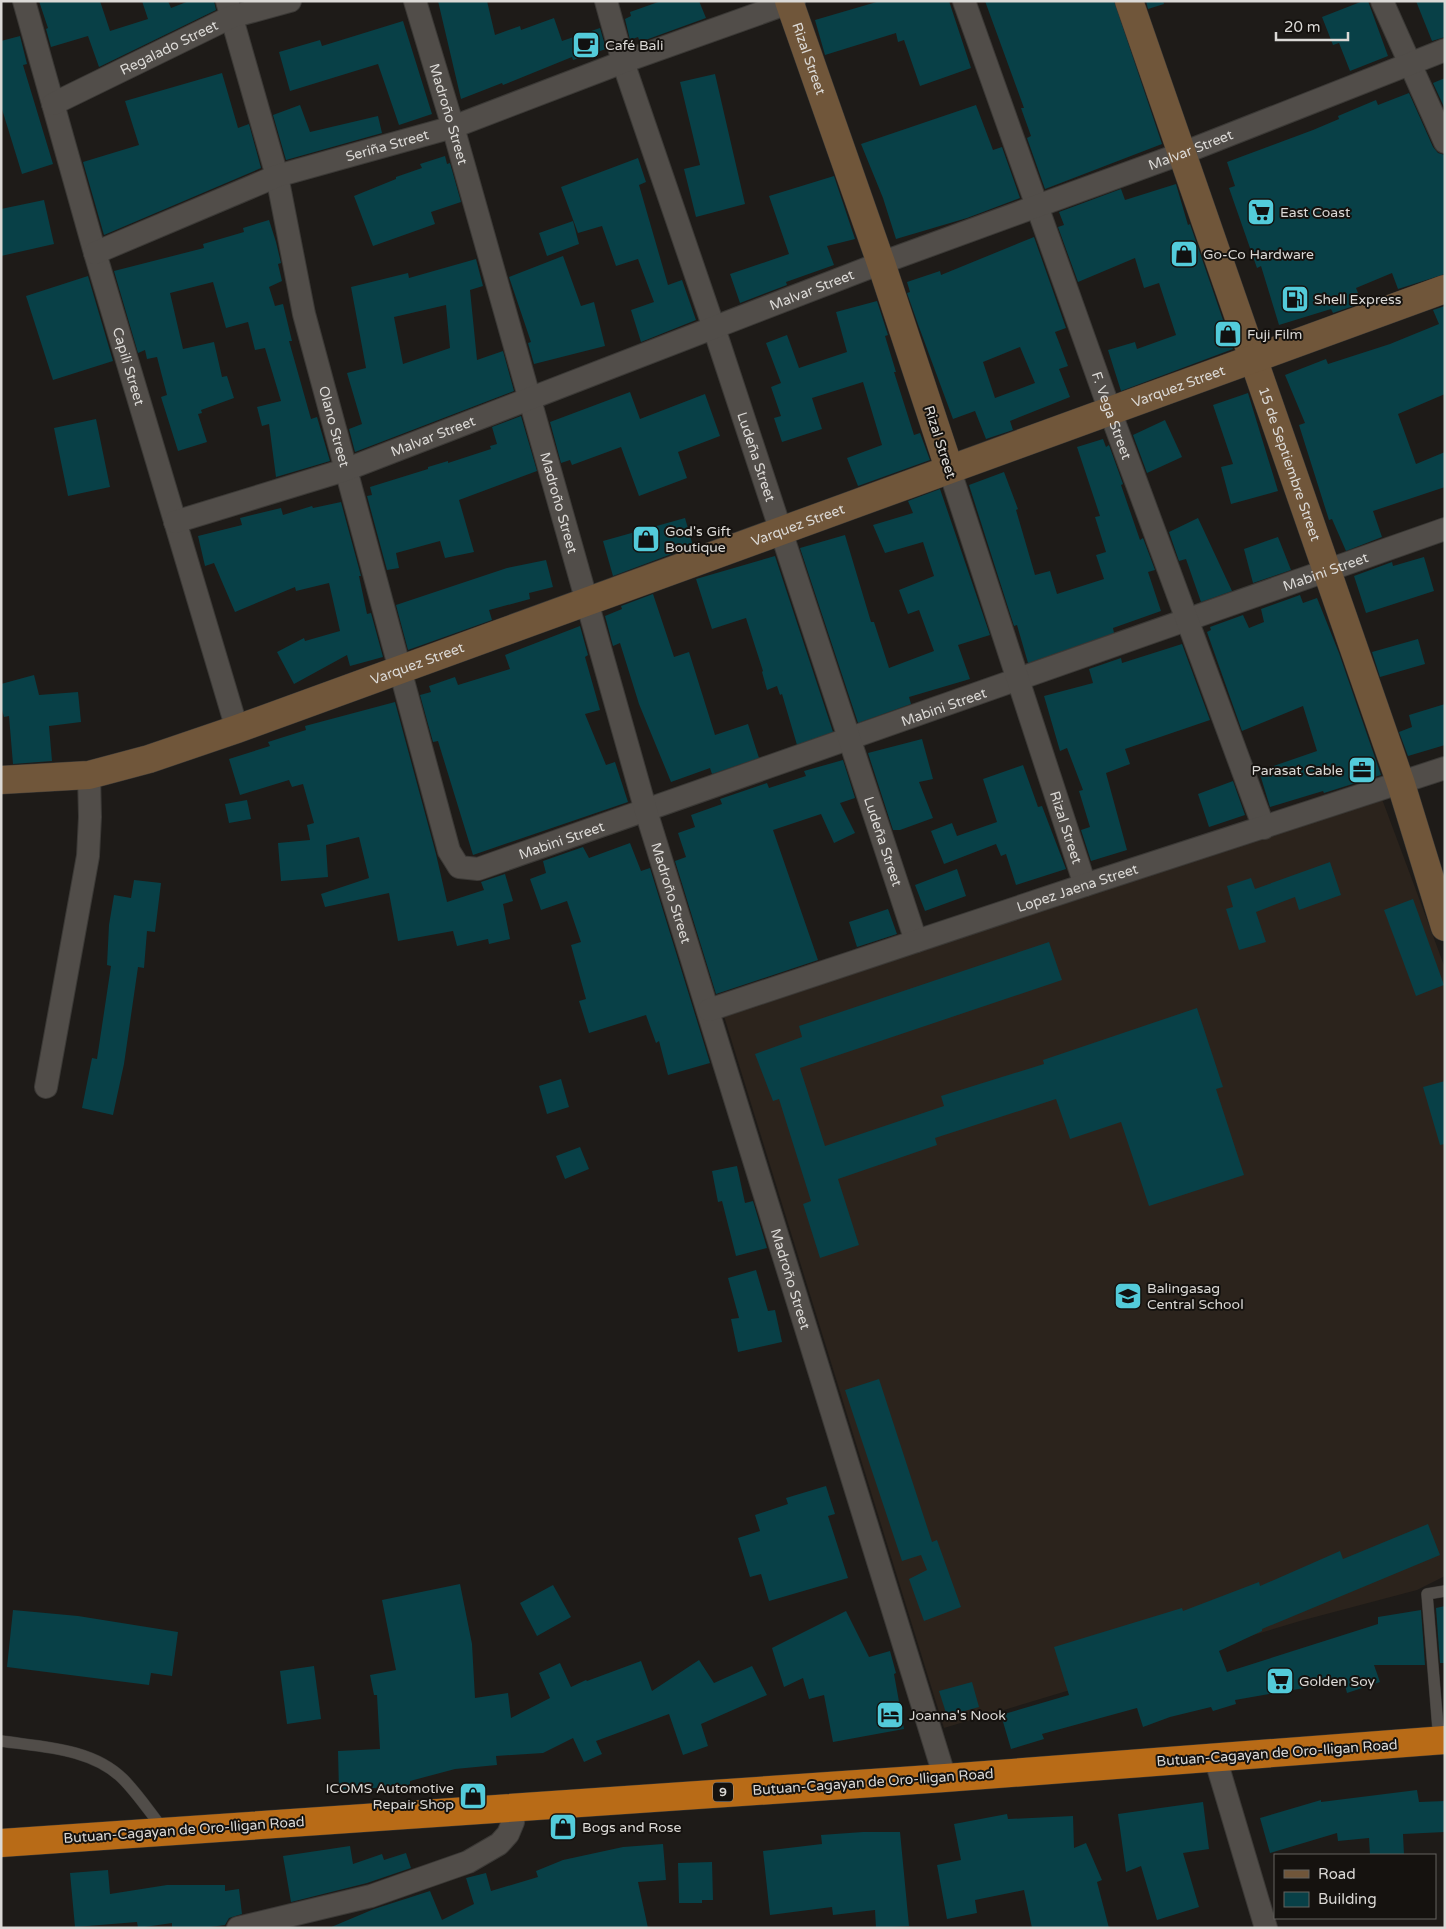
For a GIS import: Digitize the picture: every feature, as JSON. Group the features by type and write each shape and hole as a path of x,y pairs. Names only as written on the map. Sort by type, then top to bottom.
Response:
{"highway":[{"name":"Butuan-Cagayan de Oro-Iligan Road","path":"1,1843 515,1806 945,1778 1442,1741"}],"street":[{"name":"Capili Street","path":"24,1 96,253 237,729"},
{"name":"Regalado Street","path":"53,104 229,9 290,1"},
{"name":"Madroño Street","path":"415,1 453,127 646,811 945,1778"},
{"name":"Ludeña Street","path":"606,1 623,62 714,328 916,941"},
{"name":"F. Vega Street","path":"964,1 1110,411 1189,620 1264,828"},
{"name":"15 de Septiembre Street","path":"1129,1 1255,359 1400,784 1445,927"},
{"path":"1382,1 1408,63 1445,142"},
{"name":"Seriña Street","path":"96,253 277,176 453,127 623,62 791,2"},
{"name":"Rizal Street","path":"791,2 881,263 1085,885"},
{"name":"Olano Street","path":"229,9 277,176 304,314 449,850"},
{"name":"Malvar Street","path":"175,522 345,470 881,263 1183,153 1445,50"},
{"name":"Varquez Street","path":"1,780 89,775 149,759 401,671 949,468 1445,289"},
{"name":"Mabini Street","path":"449,850 459,867 478,869 849,742 1445,529"},
{"name":"Lopez Jaena Street","path":"709,1010 1445,768"},
{"path":"46,1087 88,856 90,817 89,775"},
{"path":"1215,1757 1266,1928"},
{"path":"238,1928 371,1896 468,1862 500,1844 508,1834 513,1822 515,1806"}],"lane":[{"path":"1442,1741 1427,1594 1445,1591"},
{"path":"1,1740 60,1749 83,1755 106,1765 123,1779 164,1831"}],"shaded area":[{"name":"Balingasag Central School","path":"1382,799 1445,968 1445,1576 1417,1590 1300,1621 944,1728 724,1016"}],"building":[{"path":"39,1 100,1 110,31 148,19 142,1 168,1 171,8 189,1 214,1 216,10 99,67 88,36 51,47 46,29 48,28"},
{"path":"438,1 487,1 495,35 520,26 521,30 554,18 562,41 600,28 606,49 573,60 572,57 503,85 502,83 461,99"},
{"path":"661,1 699,1 706,18 640,42 638,37 630,40 625,19 631,16 630,12"},
{"path":"880,1 949,1 971,68 920,86 904,40 898,42 896,33 825,55 815,20"},
{"path":"985,1 1114,1 1162,144 1045,189 1027,138 1031,136 1021,108 1024,108"},
{"path":"1146,1 1163,1 1164,4 1148,9"},
{"path":"1363,1 1368,1 1388,56 1350,71 1339,43 1333,45 1322,17"},
{"path":"1416,1 1445,1 1445,37 1432,41"},
{"path":"403,21 432,114 399,125 378,64 290,91 279,52 320,40 322,46"},
{"path":"20,36 27,64 23,65 53,164 22,174 1,106 1,41"},
{"path":"222,73 238,128 249,124 261,168 104,235 83,162 139,145 125,101"},
{"path":"715,74 745,204 696,217 684,169 700,165 680,82"},
{"path":"1445,78 1445,109 1433,83"},
{"path":"1409,93 1433,147 1438,153 1445,155 1445,274 1398,289 1392,273 1356,288 1362,303 1333,313 1331,309 1279,325 1261,266 1257,268 1229,188 1235,186 1227,162 1313,130 1339,119 1338,116 1376,100 1378,105"},
{"path":"300,105 310,132 378,116 382,133 286,160 273,115"},
{"path":"976,105 993,150 1002,147 1020,198 967,218 896,239 883,198 861,144"},
{"path":"445,156 447,164 450,163 461,202 431,212 435,224 373,246 354,196 396,179 396,177 422,168 420,164"},
{"path":"638,158 646,182 639,185 668,285 682,280 696,320 641,342 631,310 654,302 638,259 616,266 602,226 578,233 561,187"},
{"path":"834,176 855,239 827,246 834,265 786,282 787,285 740,303 730,274 789,254 769,196"},
{"path":"1176,184 1188,225 1190,224 1233,349 1121,391 1108,350 1135,342 1137,349 1176,335 1159,283 1144,288 1135,258 1078,282 1058,227 1064,225 1059,212 1121,189 1125,200"},
{"path":"44,200 54,244 1,256 1,209"},
{"path":"269,220 281,263 278,264 282,281 269,287 275,306 283,304 292,341 289,341 311,419 317,417 330,461 276,477 269,424 262,426 257,407 281,401 265,348 255,350 248,322 226,328 213,282 170,293 183,349 214,342 222,377 227,376 234,398 201,410 202,413 198,414 207,442 178,451 161,397 167,395 157,357 147,359 145,350 138,353 114,271 204,248 203,244 244,232 243,228"},
{"path":"573,221 579,244 547,256 539,233"},
{"path":"1034,237 1066,328 1055,332 1068,366 1059,369 1070,397 1010,421 1013,430 986,439 975,411 953,419 907,293 910,292 907,282 940,271 941,275","holes":["1020,347 1035,383 995,398 983,362"]},
{"path":"563,256 581,306 594,302 605,346 534,364 528,343 531,342 509,277"},
{"path":"476,259 483,286 470,290 477,360 503,351 514,391 355,452 349,429 362,424 347,373 366,368 351,287 408,273 409,278","holes":["446,305 450,348 403,364 394,317"]},
{"path":"88,276 113,361 53,380 26,296"},
{"path":"877,301 888,335 885,336 896,372 894,372 914,435 920,433 930,460 858,486 847,458 882,445 863,382 812,398 822,429 782,442 774,418 781,416 771,387 781,383 766,343 787,335 799,368 847,352 836,312"},
{"path":"1445,306 1445,394 1398,414 1416,464 1445,452 1445,487 1373,511 1382,537 1346,551 1332,519 1329,520 1299,425 1305,423 1285,375 1326,359 1328,364 1390,344 1439,324 1433,310"},
{"path":"630,392 640,419 705,394 720,436 678,452 687,478 639,496 621,447 572,465 570,460 561,463 550,422"},
{"path":"1248,393 1278,491 1231,504 1221,467 1233,464 1213,405"},
{"path":"521,416 537,471 459,500 474,552 445,558 440,541 396,553 399,568 387,570 367,496 372,495 370,487 428,469 428,467 448,461 448,463 491,449 490,446 497,444 492,427"},
{"path":"96,419 110,487 68,496 54,428"},
{"path":"1165,420 1182,457 1147,473 1133,435"},
{"path":"1103,439 1106,447 1109,445 1140,540 1143,538 1155,570 1148,572 1161,611 1113,628 1114,633 1028,663 1017,625 1014,626 969,485 1004,472 1018,509 1016,510 1035,575 1050,571 1057,594 1104,579 1096,555 1106,552 1095,517 1100,516 1077,447"},
{"path":"940,489 990,635 958,645 970,679 909,697 911,704 858,723 800,548 845,535 871,622 874,622 889,668 934,651 919,610 908,614 899,590 934,576 923,542 885,553 873,525 913,513 908,501"},
{"path":"341,502 361,576 359,576 367,614 371,613 383,657 350,666 347,655 294,684 277,652 304,638 305,641 340,631 329,583 296,591 295,587 235,612 214,563 205,566 198,536 242,525 240,518 281,508 283,515 312,506 313,508"},
{"path":"685,518 693,546 613,576 603,541"},
{"path":"1198,518 1232,591 1201,602 1186,559 1179,561 1169,532"},
{"path":"1278,537 1291,570 1253,583 1244,549"},
{"path":"775,556 833,732 797,745 782,694 780,695 777,686 767,690 746,618 712,629 696,579"},
{"path":"1424,557 1434,591 1366,613 1354,576 1392,562 1393,566"},
{"path":"546,560 553,587 529,593 530,599 489,610 492,620 408,650 396,605 507,568"},
{"path":"653,594 674,657 689,652 715,735 748,724 759,758 712,774 710,768 671,782 639,704 620,643 613,646 605,616 622,609 621,606"},
{"path":"1300,595 1303,603 1317,598 1339,653 1381,775 1324,793 1323,791 1270,807 1259,771 1317,751 1303,706 1242,731 1207,632 1211,630 1210,627 1243,615 1249,628 1264,622 1261,609"},
{"path":"580,626 588,655 585,657 600,710 585,714 606,765 615,762 628,802 473,855 438,741 433,742 420,695 431,692 429,686 455,677 458,685 510,669 505,655"},
{"path":"1418,639 1425,664 1380,677 1372,652"},
{"path":"1182,644 1210,720 1125,749 1130,764 1106,773 1127,850 1091,861 1081,830 1090,827 1079,791 1083,790 1067,748 1060,751 1044,696 1093,683 1089,669 1121,658 1122,663"},
{"path":"34,675 39,695 78,692 81,722 49,726 52,761 13,764 9,716 4,717 1,706 1,684"},
{"path":"395,702 447,902 484,890 481,882 505,874 513,901 503,904 510,939 489,944 488,939 457,946 453,931 398,941 389,893 325,907 321,894 369,878 359,837 326,845 328,877 281,881 278,843 310,840 307,825 314,823 303,784 292,787 289,780 240,795 229,759 270,746 268,742 306,730 305,726"},
{"path":"1445,704 1445,745 1408,756 1399,732 1412,727 1409,715"},
{"path":"922,739 933,779 919,782 933,818 900,830 893,830 868,753"},
{"path":"843,760 855,798 840,803 855,833 834,843 821,814 773,830 818,960 716,994 675,861 686,857 678,833 695,827 691,815 722,804 720,799 767,783 769,788 806,776 804,771"},
{"path":"1023,765 1038,807 1042,806 1066,869 1016,885 1006,854 1001,856 996,844 944,864 931,831 952,823 957,836 997,822 983,779"},
{"path":"1233,781 1245,815 1209,827 1198,794"},
{"path":"247,800 251,819 229,823 225,804"},
{"path":"630,843 641,871 650,868 710,1063 668,1075 659,1041 656,1043 646,1015 589,1033 579,1001 586,999 571,945 581,942 567,901 541,910 530,879 546,873 543,861 583,847 589,858"},
{"path":"1330,862 1341,895 1299,910 1295,897 1256,912 1266,942 1239,950 1226,909 1233,907 1227,886 1251,878 1255,889"},
{"path":"957,869 966,896 925,911 915,885"},
{"path":"134,880 161,883 155,932 147,931 144,968 138,967 124,1064 113,1115 82,1108 92,1058 97,1059 111,966 107,965 109,925 114,895 131,898"},
{"path":"1413,899 1444,985 1416,996 1384,910"},
{"path":"888,909 897,934 857,947 849,922"},
{"path":"1049,942 1062,980 800,1068 825,1146 944,1106 941,1096 1044,1064 1043,1060 1197,1008 1223,1087 1216,1089 1244,1175 1149,1206 1121,1122 1070,1139 1056,1099 935,1138 937,1145 838,1179 859,1245 820,1258 803,1204 811,1201 779,1099 773,1101 755,1054 802,1037 799,1026"},
{"path":"561,1079 569,1107 547,1114 539,1086"},
{"path":"1445,1081 1445,1144 1440,1145 1423,1087"},
{"path":"580,1147 589,1169 565,1179 556,1156"},
{"path":"737,1166 745,1203 753,1201 767,1248 736,1256 722,1201 718,1202 712,1171"},
{"path":"756,1270 768,1311 775,1310 782,1342 738,1352 731,1319 739,1318 728,1278"},
{"path":"879,1379 932,1542 937,1540 961,1607 924,1621 909,1579 927,1570 921,1555 902,1561 845,1390"},
{"path":"826,1486 835,1514 828,1516 848,1578 769,1601 761,1574 750,1577 738,1538 760,1531 755,1515 788,1504 786,1498"},
{"path":"1428,1524 1440,1555 1262,1629 1262,1631 1219,1651 1227,1672 1378,1624 1378,1617 1421,1610 1425,1665 1374,1665 1380,1682 1347,1693 1344,1681 1235,1700 1236,1704 1213,1711 1211,1707 1170,1717 1143,1727 1137,1708 1042,1734 1044,1739 1011,1749 1001,1715 1069,1695 1054,1647 1182,1608 1183,1611 1259,1582 1260,1586 1340,1551 1343,1559"},
{"path":"460,1584 472,1644 475,1698 508,1693 511,1718 550,1698 539,1673 560,1663 571,1687 641,1661 652,1691 699,1660 714,1683 752,1666 767,1695 701,1724 708,1746 683,1755 669,1714 596,1741 602,1754 584,1762 573,1738 543,1753 496,1756 497,1765 455,1769 410,1781 410,1786 339,1790 338,1751 380,1749 377,1695 374,1695 370,1675 396,1670 382,1600"},
{"path":"553,1585 571,1617 537,1636 520,1603"},
{"path":"1445,1606 1445,1663 1440,1663 1436,1608"},
{"path":"13,1610 78,1616 178,1632 172,1676 151,1673 149,1685 7,1667"},
{"path":"846,1611 869,1657 890,1651 896,1673 894,1674 904,1729 833,1742 824,1695 809,1699 803,1678 784,1687 772,1648"},
{"path":"314,1666 321,1719 287,1724 280,1671"},
{"path":"972,1682 979,1707 947,1716 939,1691"},
{"path":"1417,1790 1419,1802 1445,1801 1445,1832 1403,1834 1404,1854 1370,1854 1369,1838 1338,1841 1337,1833 1270,1853 1260,1818 1321,1800 1321,1802"},
{"path":"1203,1802 1209,1849 1183,1853 1199,1907 1157,1920 1141,1866 1126,1872 1118,1814"},
{"path":"1007,1814 1008,1819 1073,1816 1074,1848 1086,1843 1102,1880 1097,1882 1109,1928 1032,1928 1024,1890 975,1900 977,1913 947,1919 937,1865 961,1860 954,1824"},
{"path":"900,1832 909,1926 876,1928 875,1910 833,1915 832,1907 770,1915 763,1851 822,1844 821,1835"},
{"path":"663,1844 666,1880 638,1882 648,1928 329,1928 374,1909 430,1891 442,1920 474,1904 466,1878 486,1873 491,1891 538,1877 536,1871 563,1860 623,1847"},
{"path":"350,1846 353,1864 382,1854 384,1860 406,1853 411,1868 367,1883 291,1902 283,1856"},
{"path":"712,1862 713,1900 702,1900 702,1903 679,1903 678,1863"},
{"path":"108,1870 110,1894 167,1885 225,1885 225,1891 239,1889 242,1914 229,1918 225,1925 203,1928 172,1928 172,1923 138,1928 137,1922 75,1927 70,1873"}],"place":[{"name":"Café Bali","path":"586,45"},
{"name":"East Coast","path":"1261,212"},
{"name":"Go-Co Hardware","path":"1184,254"},
{"name":"Shell Express","path":"1295,299"},
{"name":"Fuji Film","path":"1228,334"},
{"name":"God's Gift Boutique","path":"646,539"},
{"name":"Parasat Cable","path":"1362,770"},
{"name":"Balingasag Central School","path":"1128,1296"},
{"name":"Golden Soy","path":"1280,1681"},
{"name":"Joanna's Nook","path":"890,1715"},
{"name":"ICOMS Automotive Repair Shop","path":"473,1796"},
{"name":"Bogs and Rose","path":"563,1827"}]}
